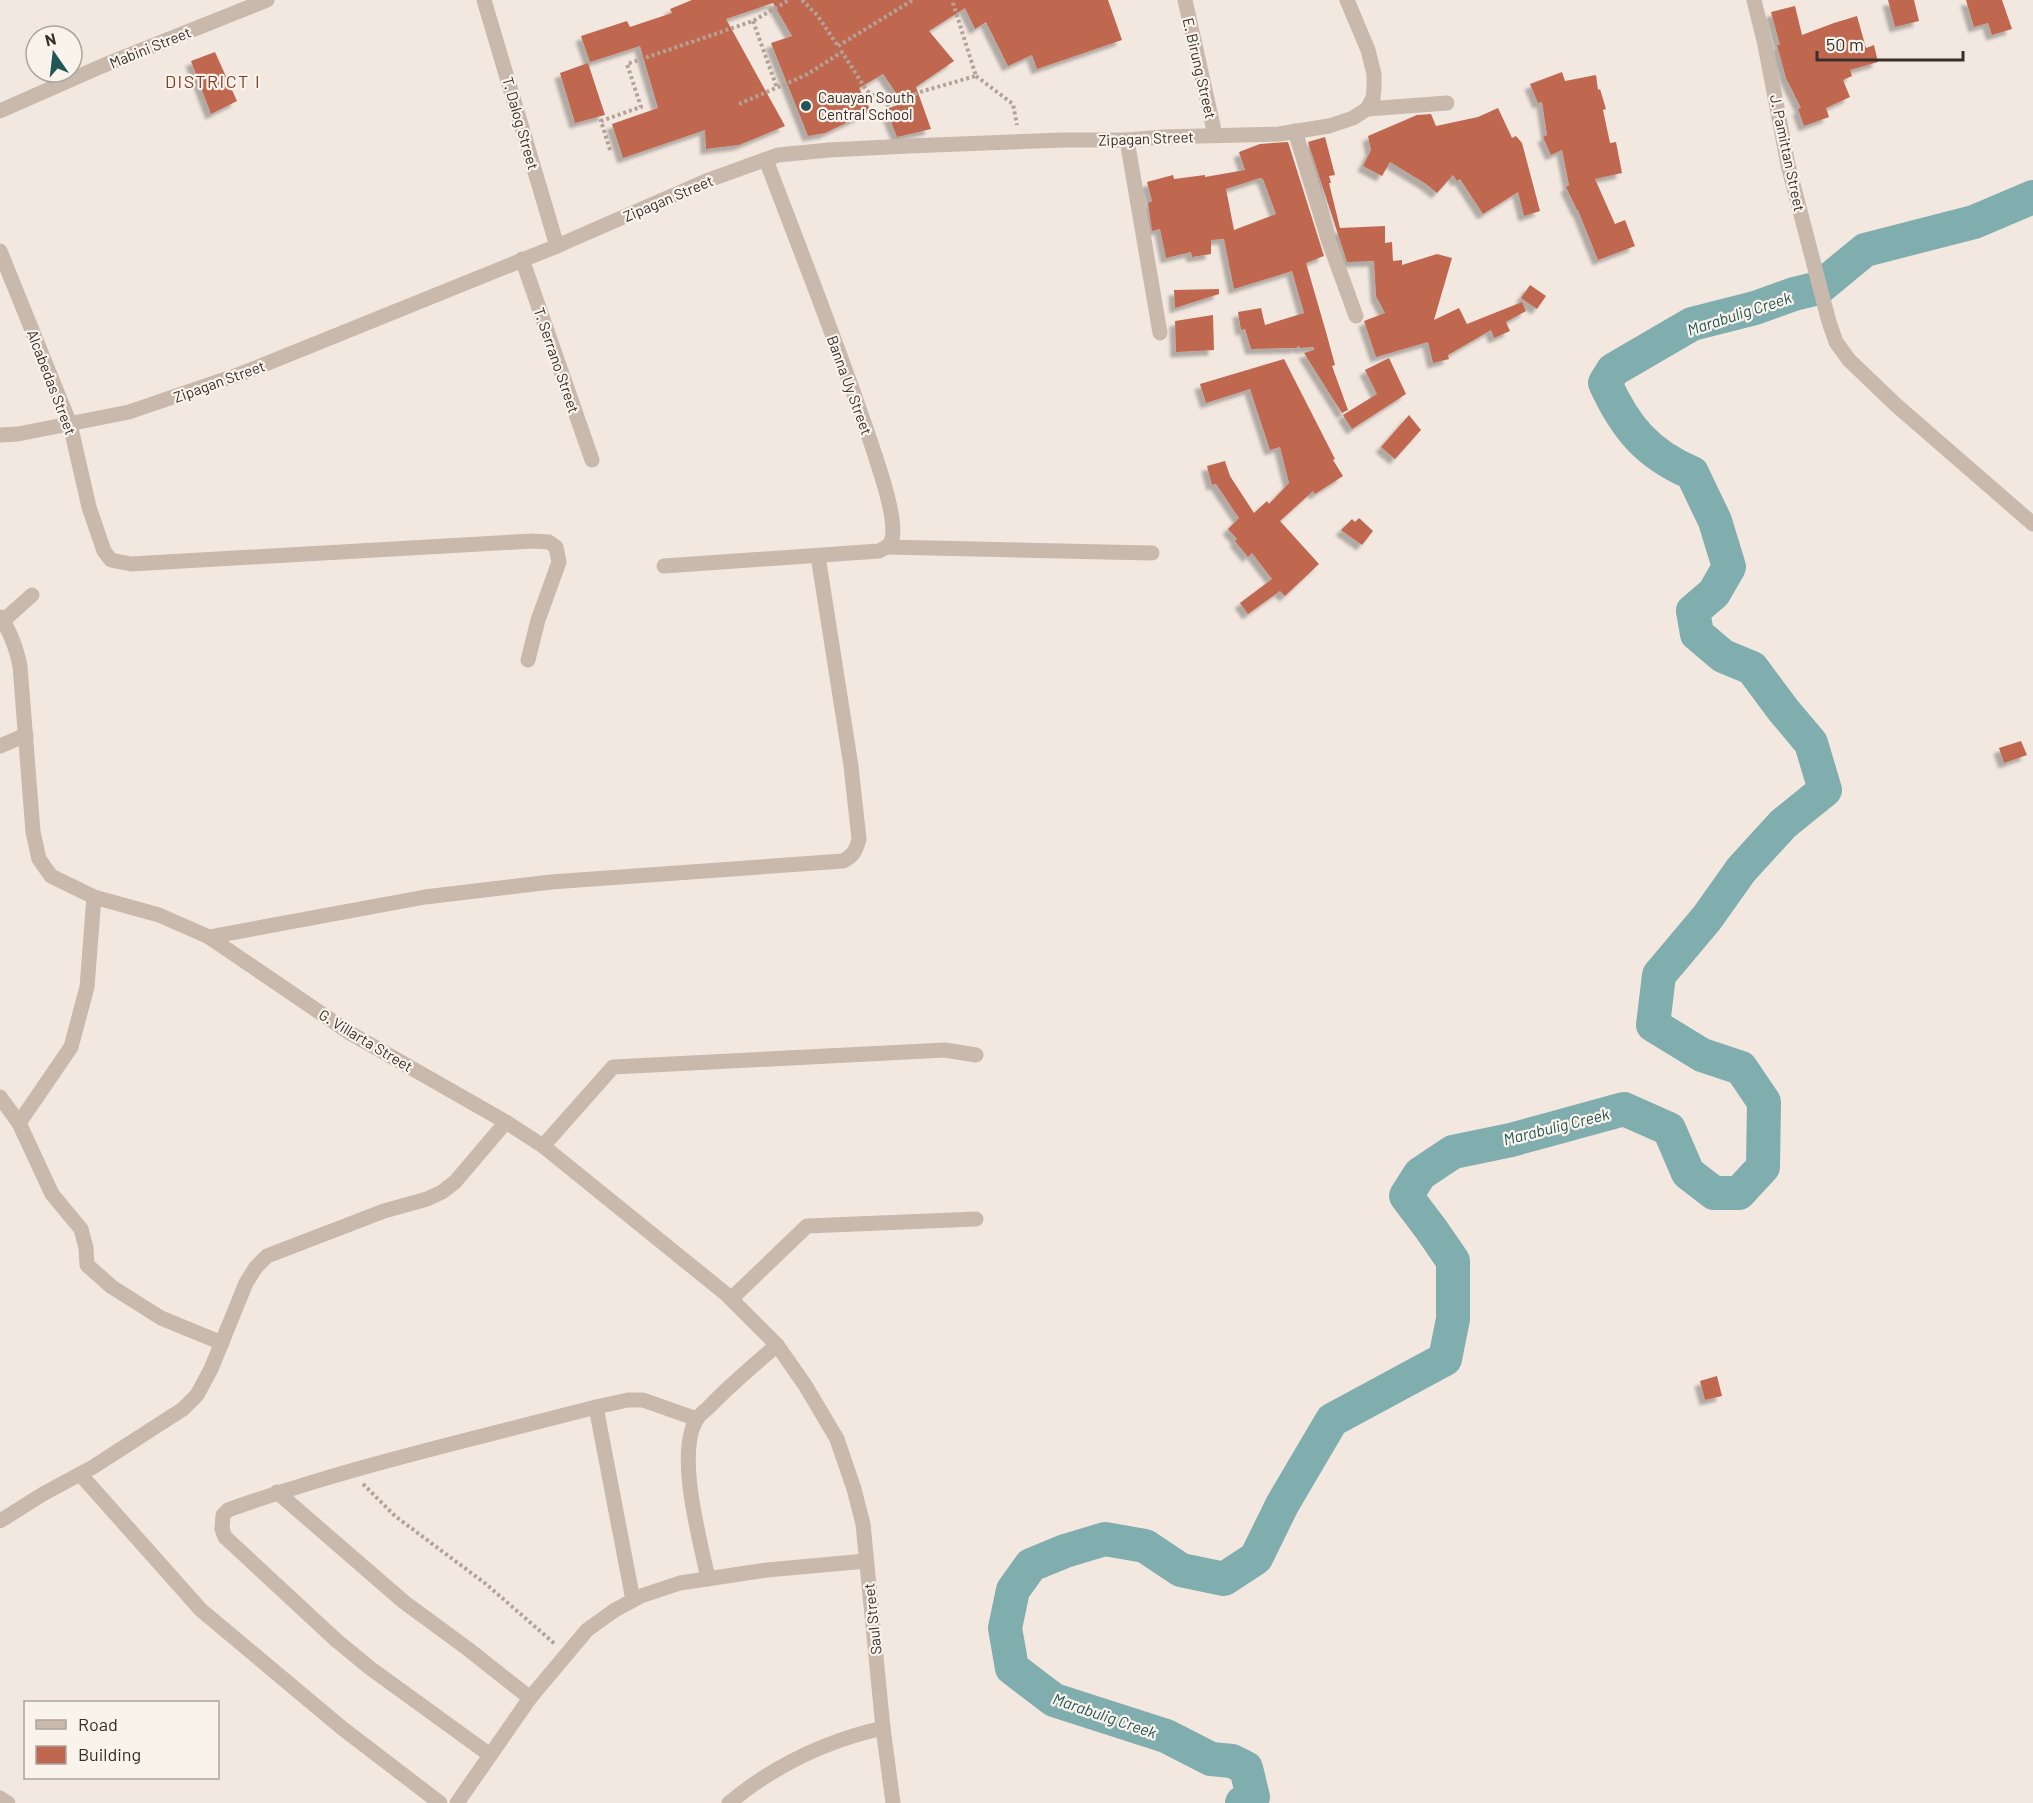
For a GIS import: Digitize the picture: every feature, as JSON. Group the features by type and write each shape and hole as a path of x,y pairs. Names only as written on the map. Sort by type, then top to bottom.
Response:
{"street":[{"name":"Mabini Street","path":"0,111 102,66 267,0"},
{"name":"T. Dalog Street","path":"484,0 557,246"},
{"name":"E. Birung Street","path":"1185,0 1215,135"},
{"path":"1347,0 1368,50 1374,74 1373,98 1367,109"},
{"name":"J. Pamittan Street","path":"1754,0 1788,165 1836,342 1849,360 1896,405 2033,524"},
{"path":"1367,109 1447,103"},
{"name":"Zipagan Street","path":"0,435 129,412 243,373 557,246 706,181 778,155 829,150 1279,134 1329,126 1353,118 1367,109"},
{"path":"1295,131 1329,242 1356,316"},
{"path":"1128,141 1160,333"},
{"name":"Banna Uy Street","path":"766,160 854,391 881,476 891,516 892,540 887,547"},
{"name":"Alcabedas Street","path":"0,251 70,424 88,507 104,551 111,560 131,564 532,541 549,542 556,547 559,562 538,620 528,660"},
{"name":"T. Serrano Street","path":"522,259 592,460"},
{"path":"664,566 879,551 887,547 1152,554"},
{"path":"209,937 425,897 550,882 843,861 851,857 859,839 849,754 818,556"},
{"path":"2,619 32,594"},
{"name":"G. Villarta Street","path":"2,619 16,644 20,666 33,832 39,859 51,876 94,897 159,915 209,937 350,1033 506,1122 543,1146 731,1299 777,1345 805,1385 837,1439"},
{"path":"0,746 26,735"},
{"path":"19,1123 71,1047 87,987 94,897"},
{"path":"543,1146 613,1067 945,1050 976,1055"},
{"path":"0,1097 19,1123 52,1194 81,1229 86,1248 87,1265 112,1287 161,1318 222,1343"},
{"path":"0,1521 183,1409 197,1395 211,1370 246,1283 256,1267 267,1256 384,1211 442,1192 455,1182 506,1122"},
{"path":"731,1299 807,1226 976,1219"},
{"path":"708,1579 690,1483 687,1458 690,1438 697,1419 718,1396 777,1345"},
{"path":"490,1755 370,1668 336,1640 225,1537 221,1520 228,1510 277,1492 349,1471 628,1400 643,1400 697,1419"},
{"path":"596,1407 633,1600"},
{"name":"Saul Street","path":"837,1439 863,1524 883,1728 893,1803"},
{"path":"80,1474 201,1610 342,1728 440,1803"},
{"path":"277,1492 404,1602 530,1698"},
{"path":"457,1803 530,1698 587,1630 615,1610 633,1600 680,1584 767,1570 866,1561"},
{"path":"729,1803 761,1778 789,1761 823,1745 883,1728"},
{"path":"0,1798 8,1803"}],"path":[{"path":"610,150 602,121 640,107 627,64 753,21 789,0"},
{"path":"802,0 817,15 867,91 887,105 923,91 976,76"},
{"path":"838,46 913,0"},
{"path":"951,0 976,76 1013,104 1021,142"},
{"path":"753,21 777,88"},
{"path":"739,104 806,75 842,52"},
{"path":"349,1471 395,1516 486,1584 567,1655"}],"building":[{"path":"692,0 1108,0 1122,40 1037,69 1032,55 1008,66 986,22 975,29 965,8 929,31 954,61 916,87 931,129 897,137 886,109 903,103 883,74 859,88 871,111 825,133 808,136 771,43 792,36 773,3 726,19 785,126 739,145 706,149 705,130 623,158 612,124 658,108 640,46 590,62 581,36 627,21 630,27 672,13 670,9"},
{"path":"1888,0 1914,0 1919,21 1895,27"},
{"path":"1966,0 2002,0 2012,29 1992,35 1988,23 1974,27"},
{"path":"1795,6 1802,35 1857,16 1866,48 1874,45 1878,62 1850,70 1852,76 1843,80 1850,97 1826,108 1829,117 1804,126 1798,109 1801,108 1786,78 1771,12"},
{"path":"215,52 237,101 211,114 191,61"},
{"path":"588,63 605,115 575,123 560,73"},
{"path":"1562,72 1565,81 1596,75 1598,90 1600,89 1606,109 1603,110 1610,143 1616,142 1622,173 1595,179 1615,224 1625,220 1635,246 1598,260 1566,187 1569,185 1562,150 1551,155 1543,137 1547,135 1542,102 1538,103 1530,84"},
{"path":"1498,108 1512,138 1516,136 1522,143 1540,211 1524,216 1518,192 1483,214 1460,179 1457,181 1453,175 1437,193 1390,162 1382,176 1363,166 1371,150 1368,136 1417,115 1431,114 1436,126 1478,117"},
{"path":"1325,137 1335,175 1329,176 1331,183 1329,183 1340,228 1385,226 1385,243 1392,242 1393,261 1402,260 1402,265 1437,254 1452,258 1434,320 1459,308 1467,324 1522,302 1526,311 1506,322 1510,331 1494,338 1491,330 1448,355 1449,359 1433,363 1428,342 1376,357 1364,321 1385,313 1376,296 1374,261 1347,262 1308,142"},
{"path":"1288,142 1324,256 1306,263 1335,365 1332,366 1348,410 1342,413 1304,353 1314,350 1314,347 1251,349 1245,329 1241,330 1238,312 1261,308 1265,325 1304,313 1292,271 1234,289 1224,239 1211,240 1211,254 1192,257 1191,252 1166,258 1160,229 1152,231 1148,203 1152,201 1147,182 1173,175 1174,179 1205,175 1205,177 1245,170 1239,152 1260,144","holes":["1263,179 1276,214 1234,230 1226,189"]},
{"path":"1530,285 1546,296 1537,309 1521,298"},
{"path":"1219,289 1219,294 1175,308 1174,290"},
{"path":"1213,315 1214,350 1176,352 1175,321"},
{"path":"1389,358 1406,394 1352,429 1343,415 1377,394 1365,370"},
{"path":"1284,359 1343,476 1315,494 1313,491 1280,521 1319,564 1285,596 1280,591 1248,614 1240,603 1272,579 1252,553 1248,557 1228,529 1239,518 1216,484 1212,485 1207,466 1225,461 1230,476 1254,513 1267,501 1269,504 1289,483 1280,447 1270,450 1250,389 1206,403 1200,384"},
{"path":"1409,415 1421,430 1395,459 1381,447"},
{"path":"1359,518 1373,531 1362,545 1341,530 1352,519 1355,522"},
{"path":"2021,741 2027,755 2004,763 1999,748"},
{"path":"1717,1376 1722,1396 1705,1400 1700,1381"}],"waterway":[{"name":"Marabulig Creek","path":"1242,1803 1253,1797 1246,1768 1232,1761 1211,1759 1166,1736 1054,1700 1012,1668 1005,1628 1013,1590 1031,1565 1065,1551 1105,1539 1145,1546 1181,1570 1224,1579 1256,1558 1282,1505 1332,1420 1445,1359 1453,1319 1453,1261 1406,1196 1420,1174 1453,1152 1511,1140 1624,1109 1669,1129 1688,1173 1714,1193 1739,1193 1763,1167 1764,1102 1741,1068 1702,1055 1653,1025 1659,975 1707,918 1741,870 1783,824 1825,790 1811,743 1752,668 1723,656 1697,634 1693,611 1714,593 1729,567 1715,521 1692,473 1662,457 1639,437 1629,426 1605,383 1613,370 1692,324 1819,288 1865,250 1974,222 2033,197"}],"place":[{"name":"Cauayan South Central School","path":"806,106"}],"district":[{"name":"DISTRICT I","path":"213,81"}]}
